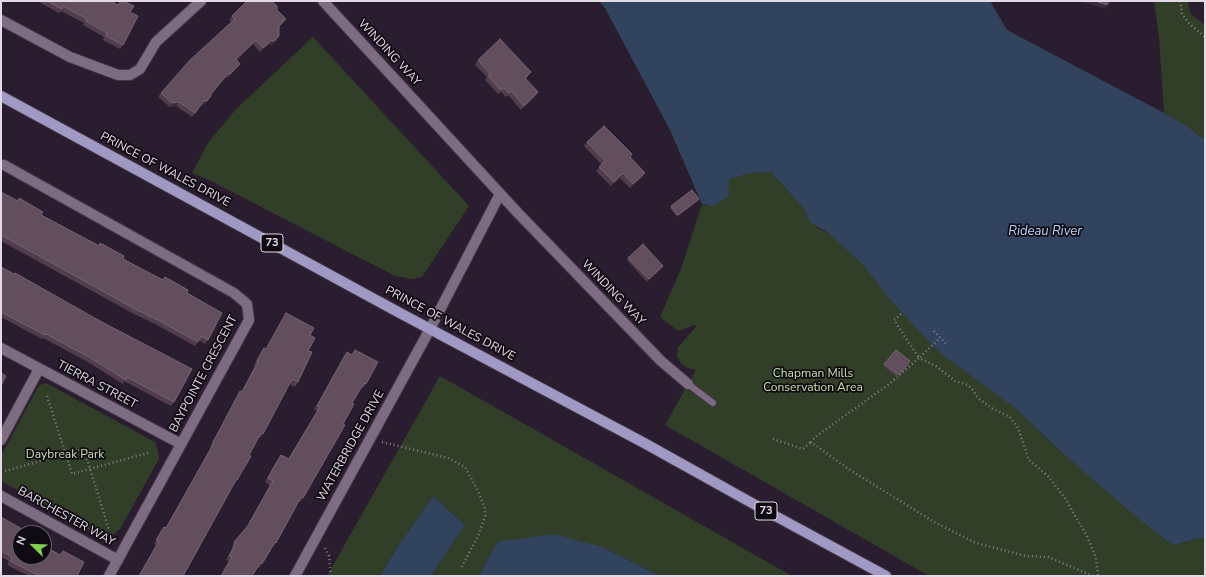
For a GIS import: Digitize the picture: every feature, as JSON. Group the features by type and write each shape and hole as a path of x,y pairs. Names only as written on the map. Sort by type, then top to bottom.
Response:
{"main road":[{"name":"PRINCE OF WALES DRIVE","path":"1,96 430,329 646,444 886,576"}],"street":[{"path":"1,20 70,57 118,75 130,75 140,70 156,42 201,1"},
{"name":"WINDING WAY","path":"323,1 500,194 661,361 688,384"},
{"name":"BAYPOINTE CRESCENT","path":"1,165 4,165 234,292 246,304 250,320 109,576"},
{"path":"430,329 500,194"},
{"name":"WATERBRIDGE DRIVE","path":"295,576 430,329"},
{"name":"TIERRA STREET","path":"1,348 181,444"},
{"path":"1,440 39,369"},
{"name":"BARCHESTER WAY","path":"1,496 118,560"}],"lane":[{"name":"WINDING WAY","path":"688,384 713,403"}],"path":[{"path":"1180,1 1182,14 1187,21 1205,37"},
{"path":"901,314 894,320 919,358 936,366 955,381 968,385 978,398 993,409 1010,417 1018,428 1029,460 1048,476 1065,498 1087,536 1096,558 1098,576"},
{"path":"934,331 946,344"},
{"path":"773,439 802,449 815,437 900,376 940,338"},
{"path":"47,396 72,474 151,452"},
{"path":"370,438 396,446 448,458 465,467 485,509 485,516 479,534 461,568"},
{"path":"811,442 847,468 934,522 976,543 1026,556 1048,557 1093,576"},
{"path":"5,471 65,455 84,448 109,530"},
{"path":"318,534 330,556 331,576"}],"green space":[{"path":"1154,1 1188,1 1190,13 1205,25 1205,140 1187,126 1164,113 1159,37"},
{"path":"313,37 469,206 422,277 412,279 395,276 207,179 192,173 208,143 236,109"},
{"name":"Chapman Mills Conservation Area","path":"771,172 805,210 807,217 819,229 830,234 865,266 893,303 1014,407 1059,450 1172,545 1205,537 1205,576 929,576 665,425 696,370 688,368 682,364 677,357 678,347 696,327 695,325 678,331 660,317 681,269 702,204 707,206 728,180 749,173"},
{"path":"440,376 792,576 661,576 602,547 497,542 479,576 431,576 465,525 433,496 394,552 380,576 327,576"},
{"name":"Daybreak Park","path":"46,383 155,442 159,459 120,529 112,536 103,537 1,481 1,456 38,387"}],"water":[{"name":"Rideau River","path":"599,1 990,1 1007,30 1164,113 1187,126 1205,140 1205,537 1172,545 1133,514 1059,450 1014,407 940,353 893,303 864,266 830,234 811,223 805,210 771,172 749,173 729,180 728,197 713,206 702,204 670,130 605,8"},
{"path":"433,496 465,525 431,576 380,576 394,552"},
{"path":"554,534 602,547 661,576 479,576 497,542"}],"building":[{"path":"47,1 110,1 118,5 121,1 123,1 134,6 130,12 138,16 123,45 106,36 107,33 86,21 87,19 63,6 62,9"},
{"path":"247,1 272,1 277,6 277,10 286,19 279,26 279,36 263,48 256,40 236,59 240,64 230,74 228,73 207,101 204,101 195,113 179,102 172,103 161,93 190,60 235,19 232,16"},
{"path":"1095,1 1109,1 1107,5"},
{"path":"500,39 531,72 525,78 538,92 524,106 511,91 509,93 504,88 501,90 488,76 490,74 478,60"},
{"path":"604,126 632,154 630,157 645,173 633,184 623,173 614,182 599,167 605,161 587,142"},
{"path":"692,190 699,199 678,215 671,206"},
{"path":"1,192 18,201 19,198 43,212 41,215 99,246 100,243 124,256 123,259 163,280 165,277 188,290 187,293 222,313 208,340 201,336 198,342 1,235"},
{"path":"643,244 663,266 649,279 628,258"},
{"path":"1,267 14,274 15,273 100,321 192,369 174,402 127,377 126,380 89,357 1,312"},
{"path":"286,313 314,328 310,335 315,338 308,351 312,352 298,382 292,379 263,434 261,433 249,455 251,456 236,480 183,576 139,576 159,541 156,540 164,527 166,528 214,443 213,442 240,391 242,392 264,348 266,349"},
{"path":"355,350 378,362 366,384 364,383 352,403 354,404 343,424 345,425 303,498 301,497 276,543 275,542 262,564 260,563 252,576 221,576 232,557 229,556 236,543 234,542 247,527 273,481 268,478 275,465 281,455 289,459 320,407 317,406 347,352 352,355"},
{"path":"896,350 910,361 899,375 884,364"},
{"path":"1,373 6,376 1,386"},
{"path":"1,517 15,525 12,525 12,557 1,551"},
{"path":"52,550 60,555 63,551 84,562 77,576 40,576 18,565 52,565"}]}
